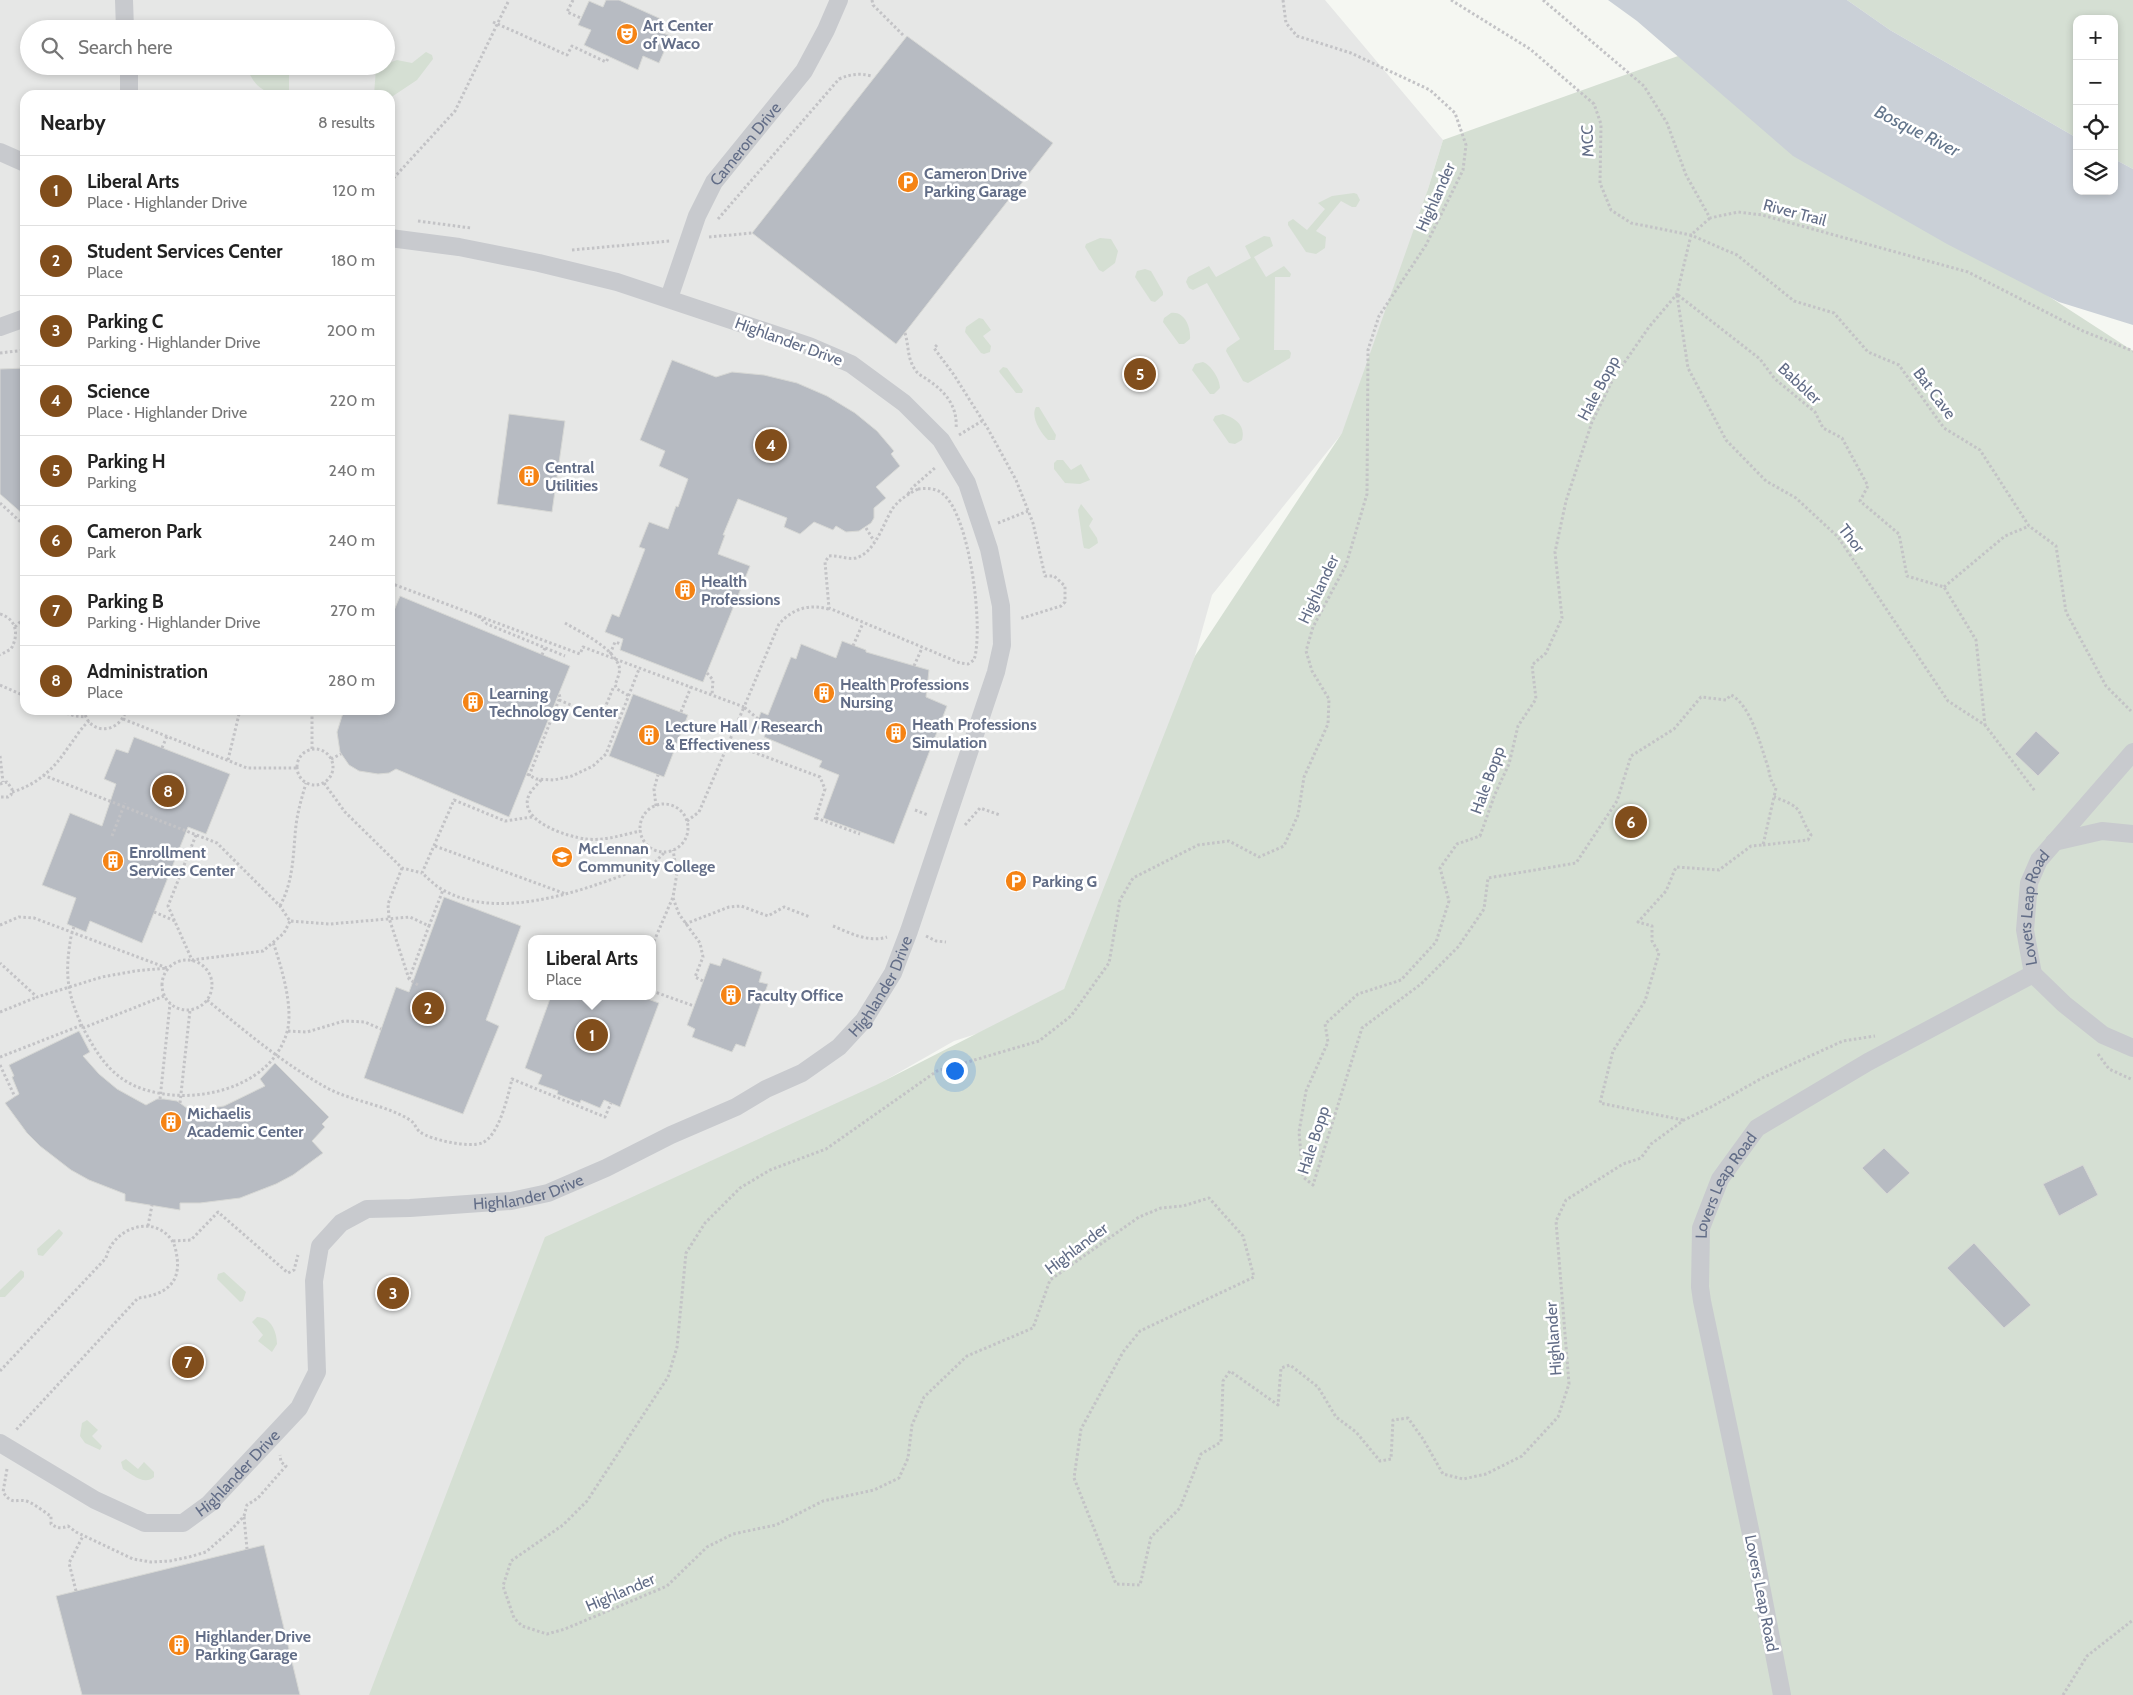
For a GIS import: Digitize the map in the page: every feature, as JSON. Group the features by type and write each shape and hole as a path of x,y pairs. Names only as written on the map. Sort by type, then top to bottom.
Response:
{"street":[{"path":"124,0 125,20"},
{"name":"Cameron Drive","path":"669,298 698,216 714,182 804,71 826,30 839,0"},
{"path":"129,75 129,90"},
{"path":"0,152 20,161"},
{"name":"Highlander Drive","path":"0,1443 95,1500 145,1524 183,1524 209,1504 299,1408 317,1372 314,1281 320,1246 341,1223 367,1209 510,1201 548,1193 606,1168 671,1135 736,1107 766,1089 802,1073 839,1047 864,1020 893,973 909,931 996,672 1002,645 1000,606 989,549 967,483 941,440 904,403 851,364 809,346 618,282 459,247 395,239"},
{"path":"0,327 20,320"},
{"name":"Lovers Leap Road","path":"1782,1695 1751,1534 1702,1301 1700,1287 1701,1228 1720,1179 1757,1128 1868,1062 2033,974 2025,930 2029,883 2039,860 2133,752"},
{"path":"2054,842 2102,831 2133,834"},
{"path":"2033,974 2064,1004 2103,1035 2133,1048"}],"path":[{"path":"395,176 454,111 495,23 509,0"},
{"path":"573,0 567,12 582,18"},
{"path":"872,0 873,5 904,36"},
{"name":"Highlander","path":"1282,0 1286,23 1297,36 1351,53 1430,90 1455,113 1466,145 1463,170 1426,245 1379,316 1368,350 1367,494 1346,565 1313,627 1306,651 1312,671 1329,699 1328,724 1304,778 1298,815 1284,846 1259,857 1229,841 1198,845 1133,878 1120,900 1109,964 1071,1016 1038,1041 937,1071 826,1149 770,1170 740,1188 705,1223 686,1253 678,1347 668,1376 588,1502 563,1526 511,1561 503,1586 514,1618 522,1626 547,1634 565,1629 667,1586 707,1546 733,1534 776,1525 823,1502 874,1490 899,1478 908,1458 912,1425 924,1397 967,1356 1033,1328 1050,1280 1139,1217 1161,1208 1184,1206 1209,1198 1243,1236 1254,1277 1140,1331 1123,1352 1081,1429 1074,1478 1116,1584 1140,1585 1151,1536 1180,1508 1201,1454 1221,1442 1223,1380 1230,1371 1278,1405 1281,1368 1290,1365 1318,1387 1336,1417 1356,1432 1380,1461 1391,1459 1393,1420 1408,1418 1423,1439 1443,1474 1463,1479 1486,1474 1522,1456 1558,1417 1568,1384 1556,1221 1566,1200 1623,1164 1640,1158 1651,1144 1684,1120"},
{"name":"MCC","path":"1451,0 1530,49 1594,104 1601,124 1600,183 1611,210 1631,223 1691,235"},
{"path":"1543,0 1644,86 1667,123 1686,175 1710,218 1691,235"},
{"path":"495,23 567,55 572,46 606,62 609,57"},
{"path":"715,222 839,80 851,74 872,76"},
{"name":"River Trail","path":"1710,218 1738,212 1762,215 1968,272 2083,331 2133,351"},
{"path":"708,238 711,230"},
{"name":"Hale Bopp","path":"1691,235 1677,294 1648,327 1613,379 1592,422 1566,501 1555,552 1562,618 1546,653 1532,665 1536,699 1518,726 1509,764 1495,794 1480,836 1457,844 1440,868 1449,901 1436,942 1401,980 1358,994 1325,1024 1328,1042 1306,1091 1299,1132 1303,1176 1313,1185 1362,1028 1421,984 1458,947 1484,909 1488,878 1576,863 1617,801 1630,756 1674,729 1701,697 1726,700 1732,695 1737,698 1744,706 1759,739 1771,782 1776,788 1763,845"},
{"name":"Bat Cave","path":"1691,235 1737,256 1794,301 1834,313 1868,352 1899,365 1944,428 1980,450 2029,526 2056,546 2066,612 2106,686 2130,711"},
{"name":"Babbler","path":"1677,294 1760,359 1775,379 1815,412 1823,428 1842,438 1868,486 1860,501 1899,534 1907,576 1944,587"},
{"name":"Thor","path":"1677,294 1688,368 1726,440 1766,481 1796,498 1838,537 1948,701 1985,725 2035,791"},
{"path":"905,333 908,342 908,354 916,372 942,389 951,402 956,417 954,438 982,422"},
{"path":"937,345 934,348 954,375 1016,480 1038,544 1045,576 1054,576 1065,586 1065,602 1061,606 1020,620 1015,617"},
{"path":"0,353 20,351"},
{"path":"832,610 828,600 825,562 829,556 855,558 861,556 874,541 892,510 913,487 935,468"},
{"path":"687,821 699,812 779,624 784,618 801,608 808,606 832,610 960,663 968,664 974,660 978,641 973,578 963,532 944,495 938,491 925,488 907,494"},
{"path":"0,504 20,522"},
{"path":"993,525 1028,511"},
{"path":"1985,725 1976,640 1944,587 2005,536 2029,526"},
{"path":"866,528 874,541"},
{"path":"395,585 580,654 583,647 629,664 744,707 758,719"},
{"path":"0,614 11,620 15,627 15,642 11,649 0,655"},
{"path":"475,614 487,624 565,656"},
{"path":"15,627 20,622"},
{"path":"853,646 863,623"},
{"path":"565,624 589,636 610,654 619,666 620,671 615,685 602,715 599,713"},
{"path":"610,654 615,642 622,644"},
{"path":"542,654 545,648"},
{"path":"914,666 922,648"},
{"path":"559,694 559,700 528,775 541,780 554,780 572,776 594,766 606,754 640,669"},
{"path":"707,673 713,680 712,695"},
{"path":"0,685 20,694"},
{"path":"615,685 617,689 629,696"},
{"path":"681,712 691,687"},
{"path":"559,700 571,705"},
{"path":"72,715 88,719"},
{"path":"86,715 95,727 104,729 112,728 123,719 124,715"},
{"path":"228,760 239,715"},
{"path":"312,715 312,749"},
{"path":"0,797 8,798 12,792 27,788 44,776 67,749 88,719"},
{"path":"123,719 247,768 298,768"},
{"path":"162,748 167,736"},
{"path":"729,743 820,777 825,789 816,819 860,834"},
{"path":"312,749 324,751 331,759 333,769 331,776 324,784 313,785 306,783 301,778 298,768 300,758 312,749"},
{"path":"331,759 341,754"},
{"path":"0,756 1,783 9,784 12,792"},
{"path":"656,806 654,790 658,775"},
{"path":"44,776 124,805 217,843 280,906 290,921"},
{"path":"532,817 528,806 528,795 541,780"},
{"path":"280,906 288,891 296,825 306,783"},
{"path":"324,784 345,812 402,868 422,873 443,890 474,900 502,903 566,895 654,863 665,852"},
{"path":"1774,798 1793,804 1802,813 1805,825 1811,834 1808,840 1751,846 1720,870 1676,867 1666,891 1638,922 1652,926 1652,941 1659,953 1645,1000 1613,1051 1600,1103 1684,1120 1762,1078 1843,1041 1880,1035"},
{"path":"422,873 454,800 505,821 532,817 554,830 586,839 610,838 640,831"},
{"path":"112,836 124,805"},
{"path":"670,805 677,808 687,821 687,837 681,846 665,852 651,849 644,841 640,831 641,822 645,814 656,806 670,805"},
{"path":"963,826 980,808 1000,814"},
{"path":"915,810 928,815"},
{"path":"196,835 168,906 192,960 201,964 208,972 212,980 211,990 207,1000 200,1006 190,1010 179,1009 170,1004 164,996 161,986 167,968 174,963 183,960 192,960 263,951 284,933 290,921"},
{"path":"435,846 566,895"},
{"path":"656,937 673,897 678,873 673,850"},
{"path":"402,868 388,904 389,918 409,980 418,985"},
{"path":"409,980 443,890"},
{"path":"673,897 686,924 700,943 704,958 696,978 704,981"},
{"path":"686,924 729,907 741,906 768,916 784,907 810,917"},
{"path":"154,912 176,921"},
{"path":"0,925 19,917 34,918 167,968"},
{"path":"290,921 330,924 410,917 429,926"},
{"path":"833,926 860,936 879,940"},
{"path":"74,927 68,957 68,988 74,1008 98,1056 112,1071 130,1083 161,1093 180,1096 199,1096 225,1090 252,1077 277,1055 288,1031 288,1002 282,971 273,942"},
{"path":"923,933 936,941 946,942"},
{"path":"0,963 37,997"},
{"path":"0,1012 37,997 102,977 167,968"},
{"path":"656,992 694,1006"},
{"path":"0,1057 164,996"},
{"path":"207,1000 305,1075 332,1090 376,1104 412,1121 421,1132 456,1144 472,1146 484,1142 498,1124 512,1079 605,1117 612,1103"},
{"path":"160,1099 170,1004"},
{"path":"180,1103 190,1010"},
{"path":"288,1031 307,1032 344,1021 365,1022 381,1029"},
{"path":"0,1065 15,1097"},
{"path":"148,1226 152,1205"},
{"path":"173,1241 191,1240 218,1212 288,1273 294,1270 300,1251"},
{"path":"0,1371 106,1258 111,1244 117,1236 131,1228 148,1226 161,1230 173,1241 178,1263 178,1274 173,1282 164,1291 154,1296 138,1298 16,1429"},
{"path":"258,1498 286,1466"},
{"path":"244,1516 247,1549"},
{"path":"76,1591 70,1563 83,1536"},
{"path":"2063,1695 2087,1656 2133,1620"}],"shaded area":[{"name":"McLennan Community College","path":"0,0 1325,0 1443,140 1360,411 1212,595 1161,776 1055,1009 954,1041 819,1118 369,1695 0,1695"},
{"path":"1847,0 2133,0 2133,169 2118,161 2118,15 2073,15 2073,136 1890,30"},
{"path":"426,52 432,55 433,59 417,80 395,95 395,90 374,90 375,75 395,75 395,61 412,63"},
{"path":"1678,56 2133,351 2133,1695 369,1695 545,1237 876,1085 1064,989 1195,656 1342,433 1428,189 1443,140"},
{"path":"250,75 289,75 289,90 264,90"},
{"path":"1357,194 1360,200 1356,207 1341,201 1316,231 1326,237 1325,248 1316,254 1306,252 1288,225 1288,222 1293,219 1307,230 1325,209 1318,203 1332,196"},
{"path":"1264,236 1270,237 1273,246 1254,257 1266,277 1284,266 1291,274 1290,277 1275,277 1274,350 1289,350 1291,353 1290,358 1248,383 1243,381 1226,351 1227,348 1240,339 1207,283 1193,290 1189,288 1186,282 1188,277 1209,266 1216,277 1251,258 1245,246"},
{"path":"1100,238 1111,239 1118,251 1115,263 1103,272 1099,270 1085,247 1086,244"},
{"path":"1145,269 1151,271 1163,292 1163,295 1155,302 1151,301 1135,277 1137,271"},
{"path":"1171,313 1176,313 1183,317 1188,325 1190,339 1184,344 1179,344 1163,322 1164,318"},
{"path":"979,318 983,319 991,330 983,336 991,346 990,352 984,354 981,353 965,332 966,327"},
{"path":"1203,362 1212,369 1217,377 1220,388 1214,394 1210,394 1192,370 1195,364"},
{"path":"1003,367 1007,368 1023,390 1022,393 1016,393 1000,373 999,371"},
{"path":"1036,407 1039,407 1056,435 1055,440 1048,440 1040,429 1034,415"},
{"path":"1223,414 1235,420 1241,426 1242,440 1235,444 1229,443 1213,420 1215,416"},
{"path":"1057,460 1063,460 1071,470 1081,464 1090,480 1080,484 1065,483 1054,469 1054,463"},
{"path":"1081,504 1093,519 1089,526 1098,543 1089,549 1084,548 1083,544 1078,510"},
{"path":"59,1229 63,1233 62,1235 43,1256 38,1255 37,1249"},
{"path":"21,1270 24,1272 24,1277 5,1297 0,1297 0,1290"},
{"path":"224,1272 246,1292 243,1301 240,1302 217,1279 218,1274"},
{"path":"257,1317 269,1322 274,1330 277,1344 272,1352 258,1341 263,1335 252,1322"},
{"path":"87,1420 98,1430 92,1436 102,1446 100,1450 85,1443 80,1436 82,1423"},
{"path":"126,1459 138,1469 144,1462 154,1472 154,1477 142,1480 123,1469 121,1462"}],"water":[{"name":"Bosque River","path":"1608,0 1847,0 1890,30 2073,136 2073,195 2118,195 2118,161 2133,169 2133,325 2059,302 1947,244 1793,156 1637,21"}],"building":[{"name":"Art Center of Waco","path":"606,0 619,0 661,19 657,31 671,36 659,63 643,56 638,70 584,45 591,30 578,25 589,1 603,7"},
{"name":"Cameron Drive Parking Garage","path":"907,36 1053,143 896,344 752,233"},
{"path":"672,360 716,377 732,372 764,375 797,383 827,396 855,413 877,431 894,451 891,454 900,466 876,487 886,498 874,508 874,518 871,523 859,531 846,532 836,526 833,530 814,522 800,534 784,527 787,518 738,499 723,535 725,535 718,554 750,566 703,682 620,650 623,639 605,632 612,614 619,617 645,549 639,547 649,522 668,529 688,479 659,466 665,451 640,440"},
{"path":"20,368 20,512 0,494 0,369"},
{"name":"Central Utilities","path":"509,414 565,421 552,512 497,504"},
{"name":"Learning Technology Center","path":"400,596 570,666 509,817 396,769 389,773 378,774 359,771 349,765 340,752 337,732 343,715 395,715 395,608"},
{"path":"842,641 866,650 866,652 929,670 926,697 947,706 894,844 823,818 839,775 819,767 822,761 764,737 766,732 755,728 761,712 768,715 791,657 796,659 801,644 836,658"},
{"name":"Lecture Hall / Research & Effectiveness","path":"633,694 688,715 664,777 609,756"},
{"path":"2036,731 2060,753 2038,776 2015,754"},
{"name":"Enrollment Services Center","path":"134,737 230,774 206,834 188,827 142,943 90,921 86,932 67,924 76,898 42,885 70,813 102,826 116,784 104,779 116,749 128,753"},
{"path":"444,897 521,926 486,1020 499,1026 463,1114 364,1078 396,987 409,992"},
{"name":"Faculty Office","path":"723,958 762,972 759,982 768,984 745,1047 736,1044 732,1052 692,1037 695,1029 687,1025 710,963 720,966"},
{"path":"550,1000 650,1000 659,1003 620,1107 604,1100 600,1108 581,1100 580,1103 557,1094 558,1091 538,1084 542,1075 525,1068"},
{"name":"Michaelis Academic Center","path":"79,1031 90,1052 83,1056 99,1074 117,1089 146,1105 157,1099 164,1099 177,1101 191,1111 224,1106 265,1086 260,1079 275,1063 329,1117 322,1124 325,1127 312,1141 323,1153 293,1175 240,1198 200,1203 180,1203 180,1210 125,1201 125,1194 89,1180 71,1170 40,1146 27,1133 5,1103 19,1094 9,1065"},
{"path":"1884,1148 1910,1173 1887,1194 1862,1168"},
{"path":"2083,1165 2098,1195 2059,1216 2043,1184"},
{"path":"1974,1243 2031,1305 2004,1328 1947,1268"},
{"name":"Highlander Drive Parking Garage","path":"264,1545 300,1695 82,1695 56,1596"}],"place":[{"name":"Art Center of Waco","path":"627,34"},
{"name":"Cameron Drive Parking Garage","path":"908,182"},
{"name":"Parking H","path":"1140,374"},
{"name":"Science","path":"771,445"},
{"name":"Central Utilities","path":"529,476"},
{"name":"Health Professions","path":"685,590"},
{"name":"Health Professions Nursing","path":"824,693"},
{"name":"Learning Technology Center","path":"473,702"},
{"name":"Heath Professions Simulation","path":"896,733"},
{"name":"Lecture Hall / Research & Effectiveness","path":"649,735"},
{"name":"Administration","path":"168,791"},
{"name":"Cameron Park","path":"1631,822"},
{"name":"McLennan Community College","path":"562,857"},
{"name":"Enrollment Services Center","path":"113,861"},
{"name":"Parking G","path":"1016,881"},
{"name":"Faculty Office","path":"731,995"},
{"name":"Student Services Center","path":"428,1008"},
{"name":"Liberal Arts","path":"592,1035"},
{"name":"Michaelis Academic Center","path":"171,1122"},
{"name":"Parking C","path":"393,1293"},
{"name":"Parking B","path":"188,1362"},
{"name":"Highlander Drive Parking Garage","path":"179,1645"}]}
